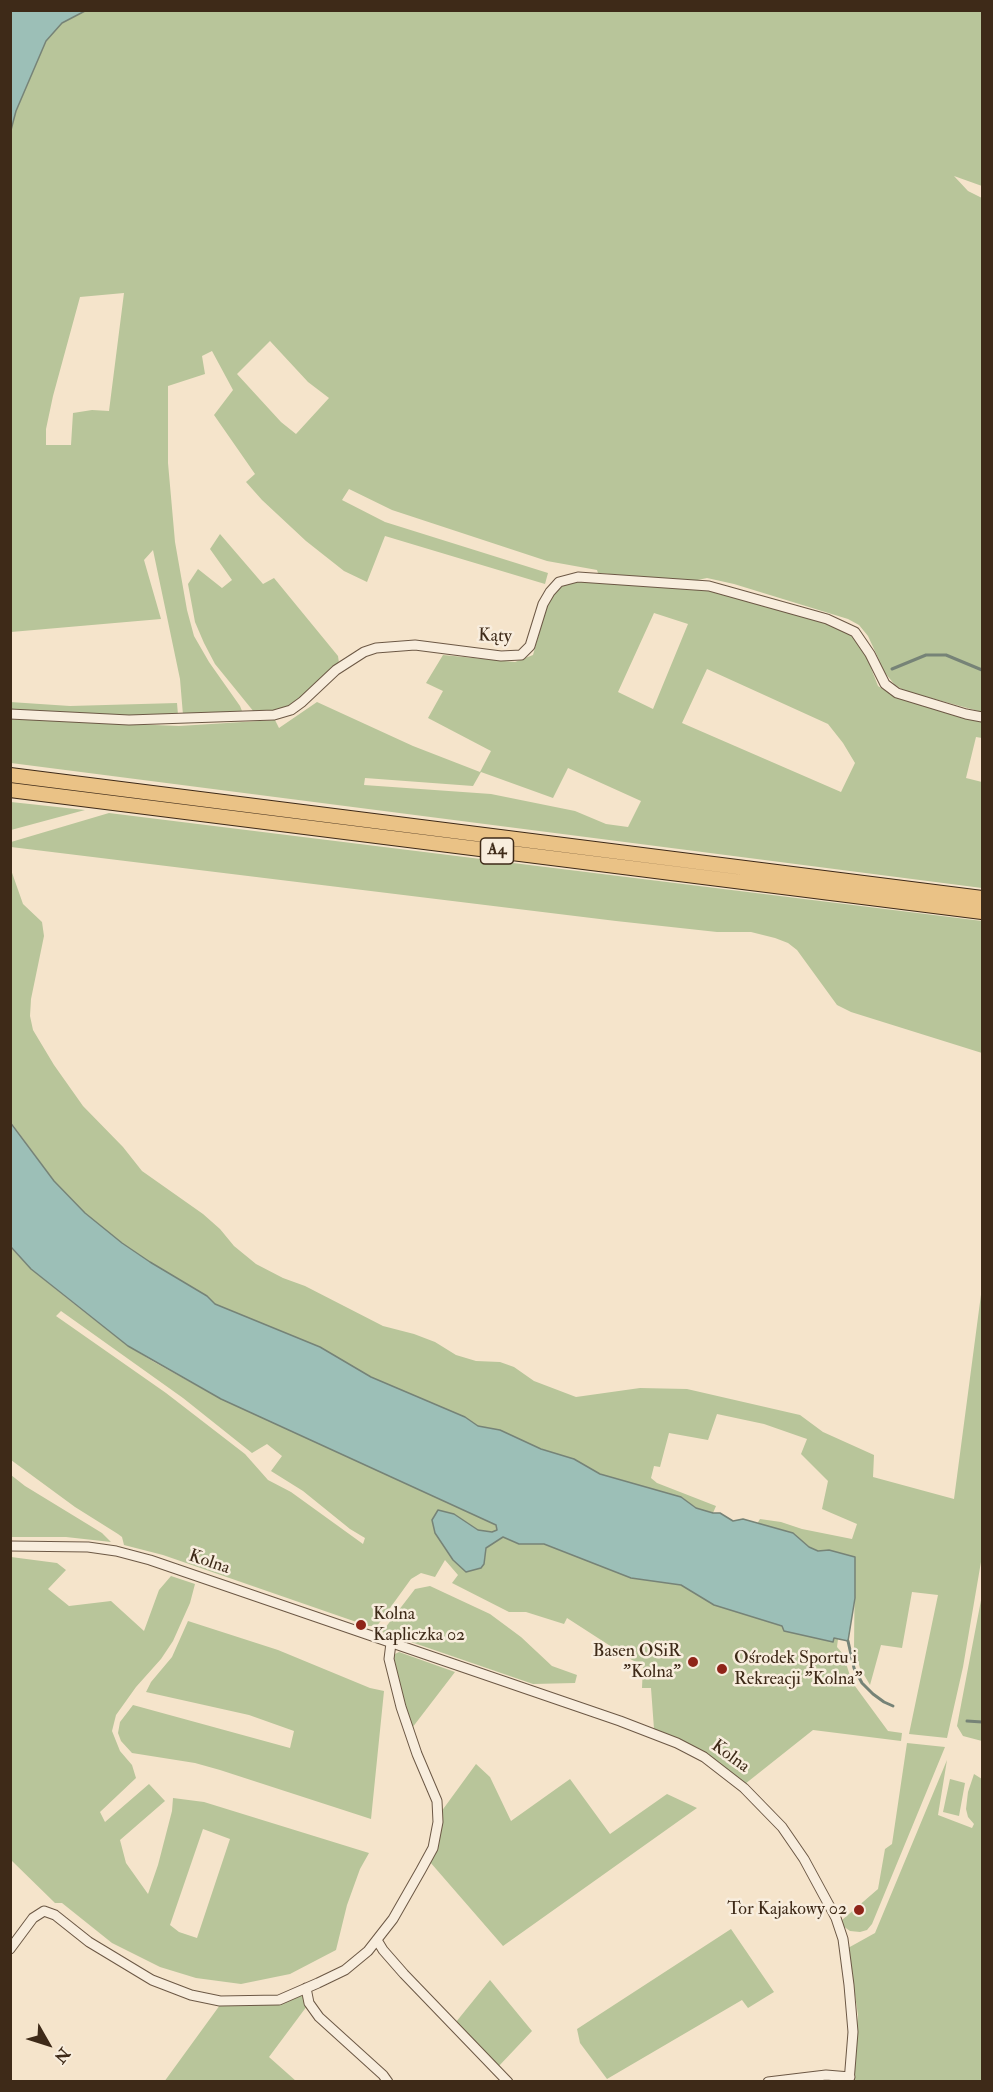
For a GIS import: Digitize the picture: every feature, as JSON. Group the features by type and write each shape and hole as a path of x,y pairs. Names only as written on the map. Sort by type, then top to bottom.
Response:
{"highway":[{"name":"A4","path":"10,775 982,898"},
{"name":"A4","path":"10,790 982,912"}],"street":[{"name":"Kąty","path":"10,714 129,720 274,715 291,710 336,670 364,652 376,648 415,645 501,657 521,655 530,646 543,604 550,592 559,582 578,577 709,586 827,619 855,632 867,649 885,684 897,693 982,717"},
{"name":"Kolna","path":"10,1546 87,1547 133,1556 660,1736 704,1757 755,1798 794,1843 836,1918 843,1939 853,2032 849,2079"},
{"path":"10,1948 33,1918 45,1911 55,1914 89,1942 152,1980 191,1995 220,2001 279,2000 345,1970 368,1951 393,1919 433,1848 438,1822 437,1801 417,1754 401,1707 389,1659 390,1643"},
{"path":"377,1940 404,1974 508,2082"},
{"path":"306,1988 309,2003 319,2017 388,2082"},
{"path":"768,2082 826,2075 849,2079"}],"green space":[{"path":"73,10 982,11 982,186 954,176 968,191 982,198 982,712 905,691 895,685 885,673 868,636 859,625 848,619 707,578 693,581 598,573 597,570 547,561 392,510 349,489 342,500 385,522 548,573 545,584 385,536 367,582 344,571 306,541 246,482 255,474 214,415 233,390 212,351 202,356 205,374 168,386 168,463 175,542 194,636 242,711 237,714 183,715 180,679 153,550 144,560 161,619 11,632 11,130 16,111 46,41 62,16","holes":["124,293 109,411 92,410 73,413 71,445 46,445 46,429 53,396 80,297","270,341 308,382 329,398 296,434 281,422 237,374"]},
{"path":"220,534 263,584 274,578 338,656 339,663 293,705 275,711 254,712 215,664 195,622 188,584 198,569 222,588 232,580 210,549"},
{"path":"580,581 705,590 741,597 839,627 853,634 866,655 878,686 897,698 982,721 982,738 976,737 966,778 982,782 982,888 11,763 10,719 179,726 275,720 279,728 317,702 413,746 480,772 491,751 428,718 443,691 426,683 443,655 515,662 533,655 546,609 562,585","holes":["654,613 688,624 653,709 618,692","707,669 828,724 855,763 841,792 682,723","568,768 641,801 628,827 606,824 575,811 491,794 364,785 365,778 473,786 481,772 553,798"]},
{"path":"10,702 70,706 177,703 178,715 121,717 11,710"},
{"path":"11,802 85,810 11,830"},
{"path":"109,813 982,921 982,1053 851,1012 837,1005 797,950 788,943 751,932 717,932 616,921 11,847 11,842"},
{"path":"10,867 23,904 42,922 44,936 31,999 30,1016 33,1030 83,1106 123,1147 142,1171 203,1214 234,1246 256,1264 383,1326 435,1342 456,1355 476,1361 500,1362 514,1367 534,1381 576,1397 640,1388 687,1389 800,1415 823,1432 874,1455 873,1477 954,1499 982,1287 982,1556 963,1667 947,1738 909,1734 938,1595 912,1592 902,1648 881,1645 870,1685 860,1668 854,1648 855,1557 829,1550 818,1551 809,1547 793,1533 757,1524 760,1519 781,1522 802,1529 852,1539 857,1524 822,1509 828,1481 801,1454 807,1439 764,1424 717,1414 708,1440 669,1433 660,1467 654,1466 651,1478 657,1483 716,1506 713,1513 696,1508 681,1497 600,1474 574,1459 541,1449 500,1430 478,1426 465,1417 371,1377 320,1347 214,1304 207,1296 122,1243 85,1213 54,1181 11,1122"},
{"path":"10,1247 31,1269 69,1300 128,1346 154,1362 221,1399 497,1525 497,1530 492,1532 478,1530 454,1514 438,1510 432,1520 484,1564 486,1548 503,1537 519,1544 544,1544 631,1578 681,1585 714,1605 833,1642 833,1638 838,1639 837,1647 843,1654 852,1682 888,1731 902,1733 901,1741 813,1730 745,1784 654,1729 651,1688 642,1688 643,1665 567,1618 564,1624 526,1612 509,1612 452,1583 458,1575 445,1560 435,1577 421,1573 411,1579 377,1626 368,1626 163,1555 124,1545 122,1537 75,1507 11,1460","holes":["61,1311 183,1398 252,1453 267,1444 282,1456 271,1471 303,1491 350,1529 365,1538 363,1544 291,1492 268,1480 245,1454 166,1393 56,1316"]},
{"path":"11,1475 102,1533 111,1542 66,1537 11,1537"},
{"path":"11,1557 57,1563 66,1570 48,1589 69,1606 111,1601 144,1631 159,1590 171,1576 195,1584 190,1603 173,1641 116,1715 112,1731 120,1751 132,1765 136,1778 100,1812 105,1822 149,1784 165,1801 120,1840 126,1863 148,1894 158,1865 172,1811 173,1798 204,1802 369,1853 360,1869 347,1905 336,1950 290,1974 241,1984 196,1978 160,1967 112,1943 62,1903 55,1903 11,1860","holes":["203,1829 230,1839 197,1938 179,1932 170,1925"]},
{"path":"430,1586 490,1614 521,1637 552,1666 577,1675 575,1683 533,1684 382,1632 415,1589"},
{"path":"982,1595 982,1741 963,1736 957,1726"},
{"path":"188,1621 278,1650 370,1688 384,1691 371,1819 195,1763 132,1753 121,1741 118,1733 120,1722 133,1705 290,1748 294,1731 249,1715 146,1692 151,1682 172,1657"},
{"path":"399,1652 455,1672 412,1728 401,1696 393,1658"},
{"path":"907,1743 945,1747 872,1924 867,1930 850,1931 843,1926 842,1920 878,1889 885,1849 892,1844"},
{"path":"947,1760 938,1815 972,1828 974,1824 968,1817 966,1809 968,1792 974,1774 982,1779 982,2081 852,2081 858,2015 848,1948 875,1933"},
{"path":"476,1764 490,1777 511,1821 570,1779 610,1834 667,1794 697,1808 503,1946 430,1862 441,1834 441,1812"},
{"path":"950,1779 965,1783 959,1816 943,1812"},
{"path":"731,1929 774,1992 748,2008 742,2000 607,2079 580,2043 577,2029"},
{"path":"490,1980 532,2031 498,2067 456,2022"},
{"path":"303,1995 307,2006 269,2057 296,2081 164,2082 220,2005"}],"water":[{"path":"11,10 85,11 62,23 46,41 16,111 11,130"},
{"path":"10,1122 54,1181 85,1213 122,1243 207,1296 215,1304 320,1347 371,1377 465,1417 478,1426 500,1430 541,1449 574,1459 600,1474 681,1497 696,1508 720,1513 733,1521 743,1519 793,1533 809,1547 818,1551 829,1550 855,1557 855,1598 848,1641 834,1638 833,1642 784,1631 782,1626 714,1605 681,1585 631,1578 544,1544 519,1544 503,1537 486,1548 484,1564 481,1568 466,1572 453,1560 435,1533 432,1520 438,1510 454,1514 478,1530 492,1532 497,1530 496,1525 221,1399 128,1346 31,1269 11,1247"}],"waterway":[{"path":"892,669 926,655 946,655 982,670"},
{"path":"848,1641 854,1668 862,1683 873,1694 893,1706"},
{"path":"967,1721 982,1722"}],"place":[{"name":"Kolna Kapliczka 02","path":"361,1625"},
{"name":"Basen OSiR \"Kolna\"","path":"693,1662"},
{"name":"Ośrodek Sportu i Rekreacji \"Kolna\"","path":"722,1669"},
{"name":"Tor Kajakowy 02","path":"859,1910"}]}
